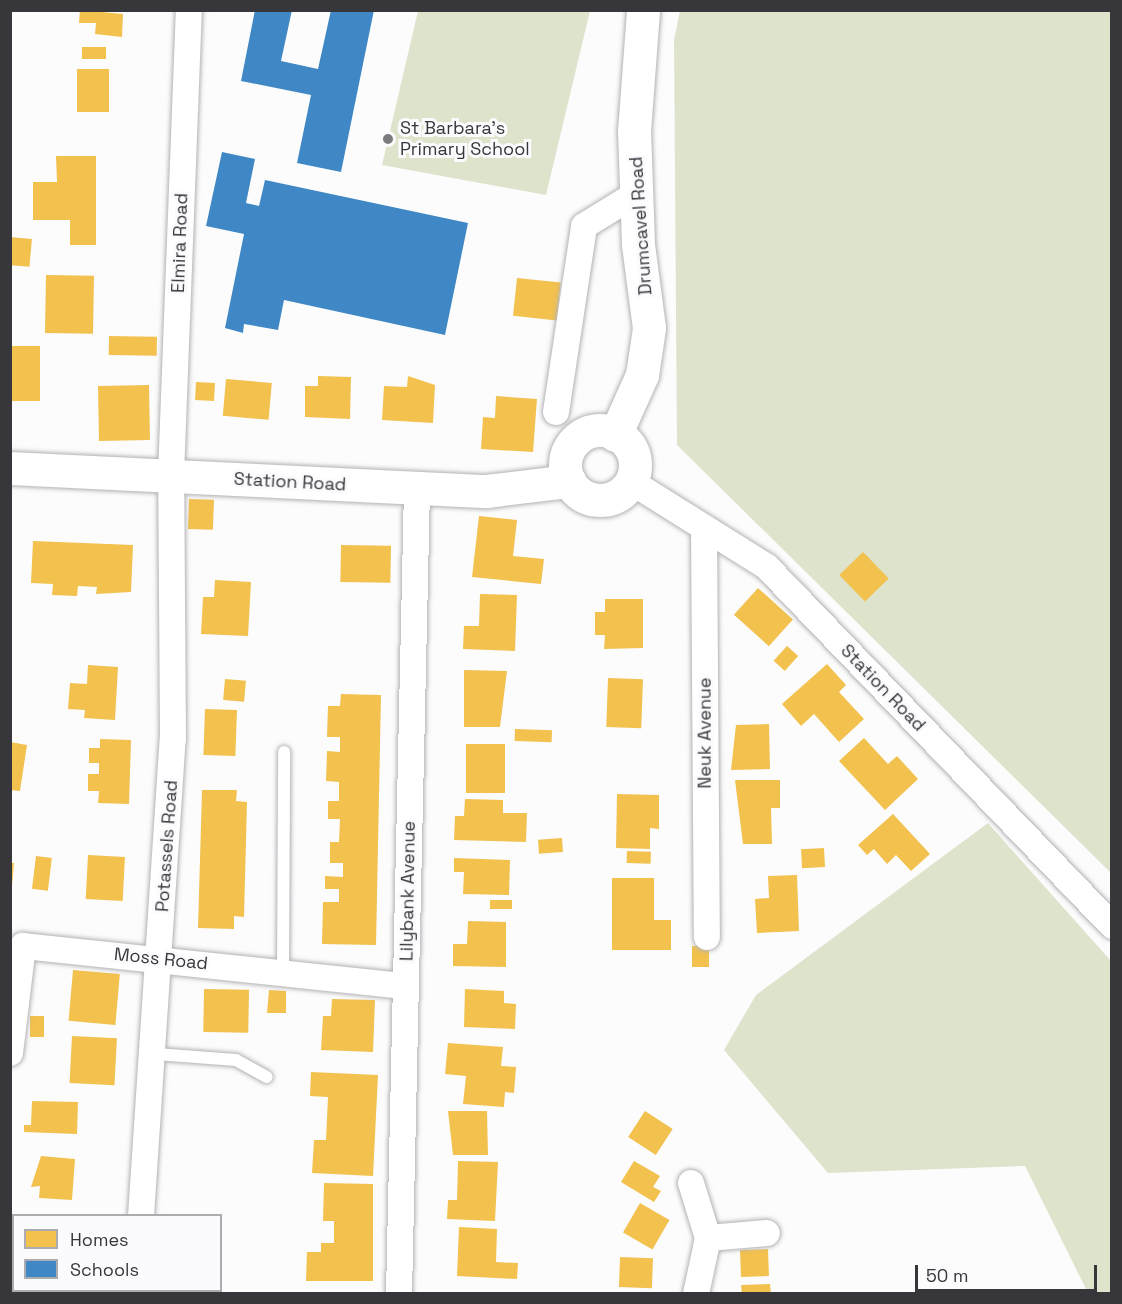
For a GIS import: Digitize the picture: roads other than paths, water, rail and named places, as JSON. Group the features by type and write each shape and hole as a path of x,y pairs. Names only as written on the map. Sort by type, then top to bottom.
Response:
{"main road":[{"name":"Drumcavel Road","path":"615,435 642,375 648,338 636,194 635,68 643,10"},
{"path":"599,430 615,435 634,458 630,482 615,496 594,500 569,481 566,459 577,438 599,430"},
{"name":"Station Road","path":"10,468 486,491 569,481"}],"street":[{"name":"Elmira Road","path":"171,475 189,10"},
{"path":"556,412 584,226 636,194"},
{"name":"Potassels Road","path":"141,1214 156,1054 159,958 173,740 171,475"},
{"name":"Station Road","path":"630,482 767,567 1112,926"},
{"name":"Lilybank Avenue","path":"399,1293 417,489"},
{"name":"Neuk Avenue","path":"704,528 707,937"},
{"name":"Moss Road","path":"10,1053 23,946 159,958 283,974 406,986"},
{"path":"691,1184 708,1238 696,1293"},
{"path":"708,1238 767,1233"}],"lane":[{"path":"283,974 284,752"},
{"path":"156,1054 236,1060 267,1077"}],"place":[{"name":"St Barbara's Primary School","path":"388,139"}]}
